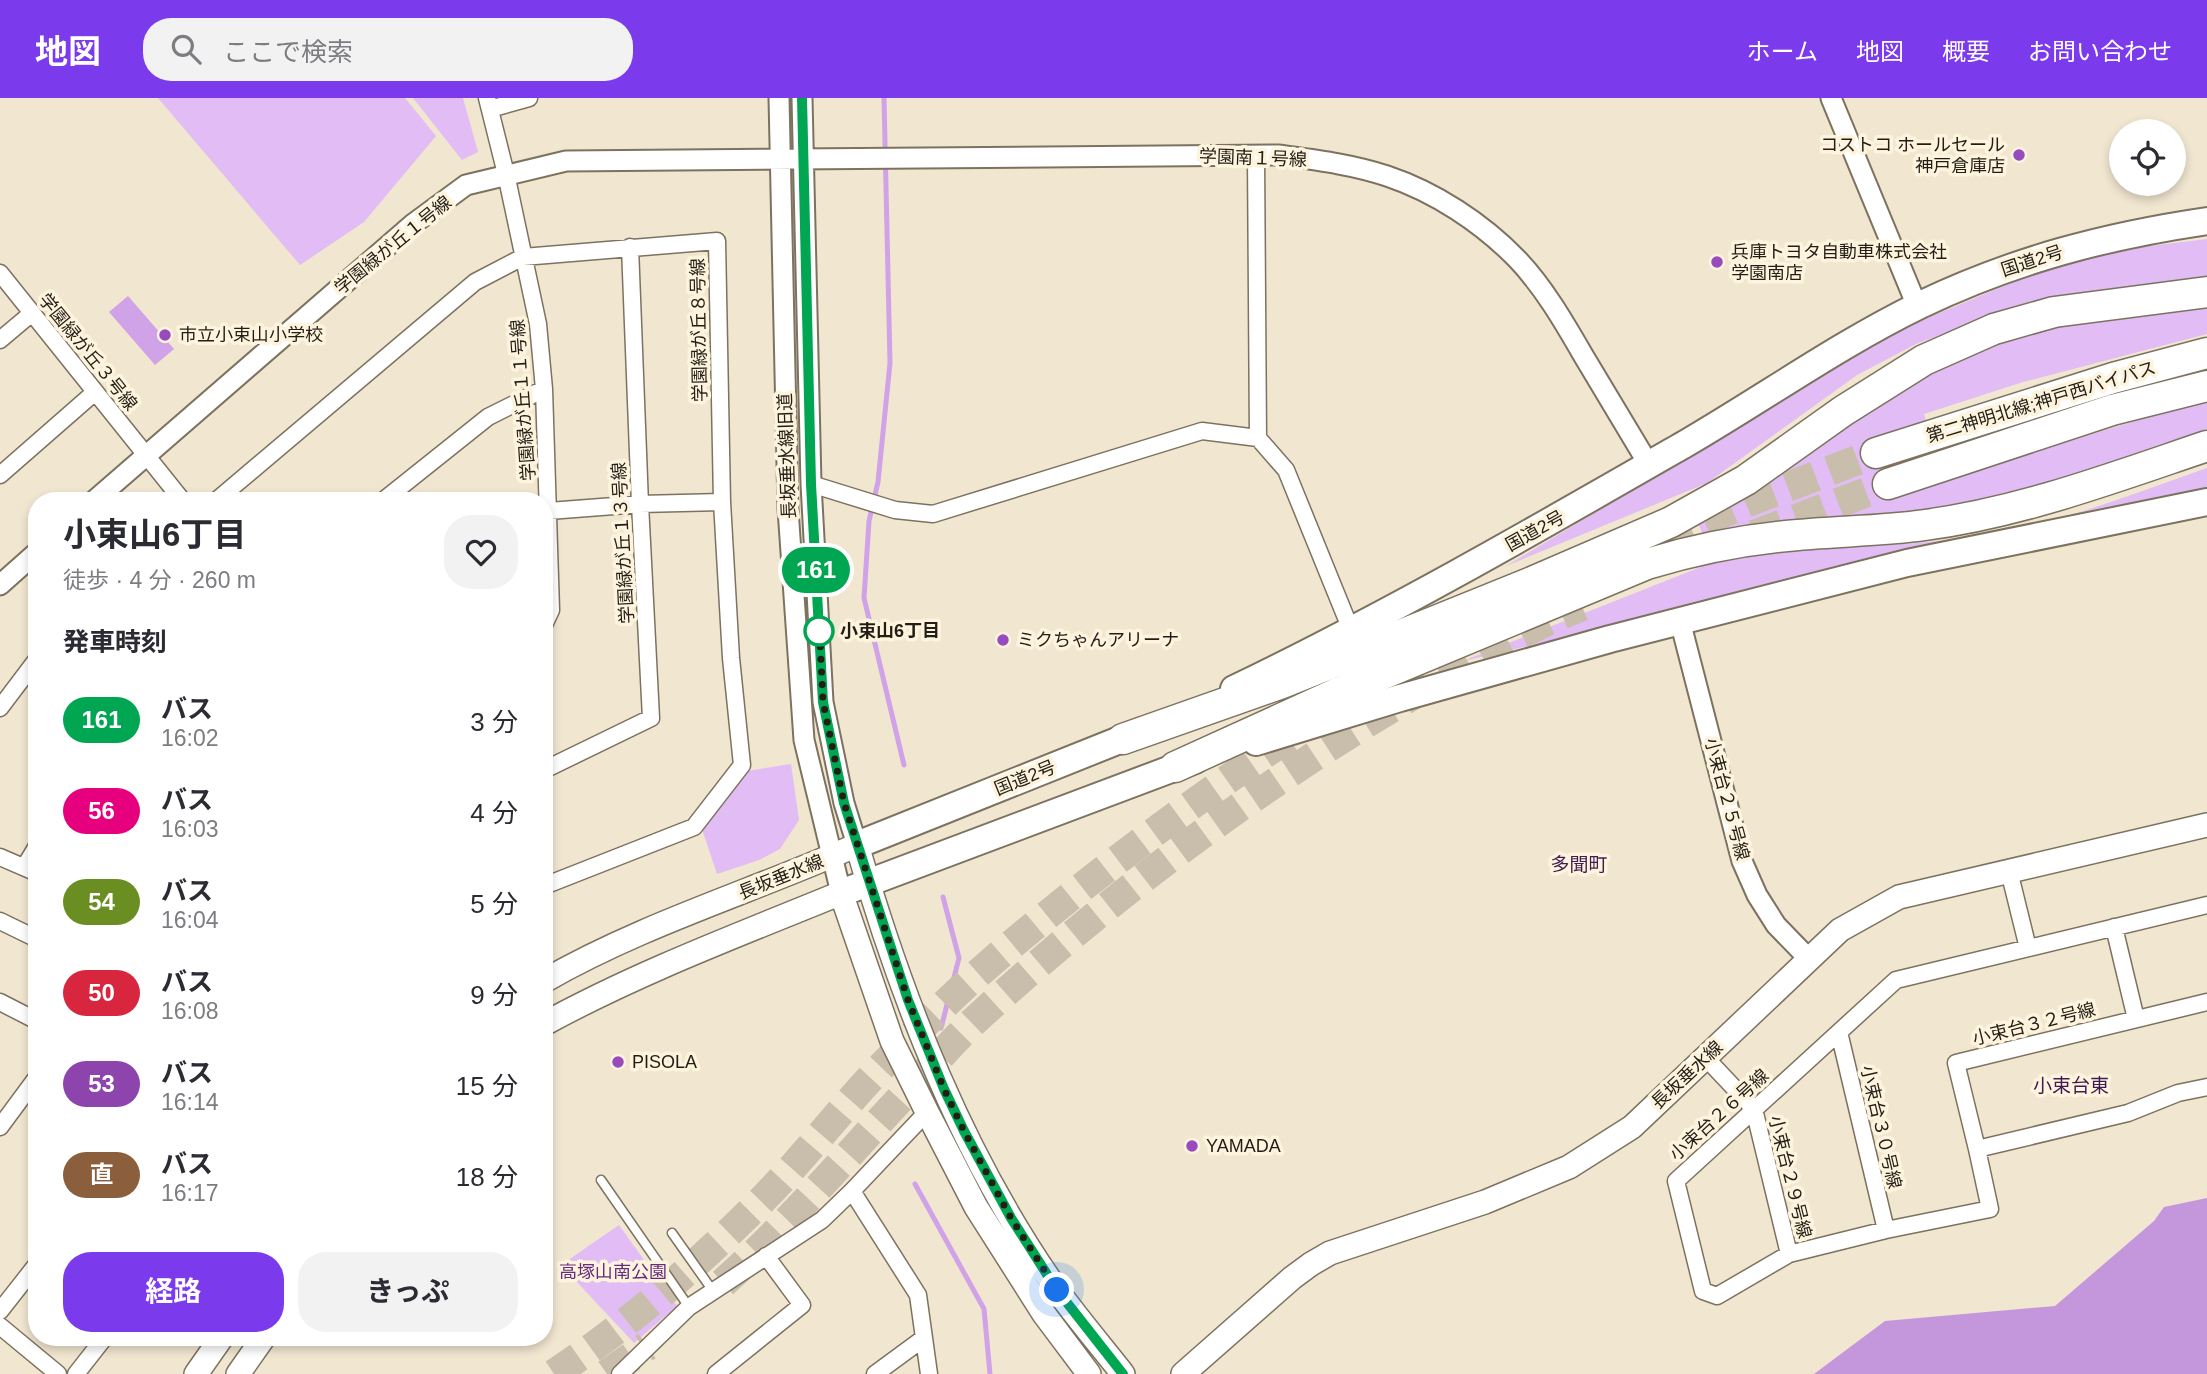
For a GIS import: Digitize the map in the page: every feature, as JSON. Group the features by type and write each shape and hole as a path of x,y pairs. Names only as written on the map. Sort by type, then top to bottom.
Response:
{"highway":[{"name":"国道2号","path":"858,845 1123,739 1237,688 1351,630 1552,522 1917,306 2022,262 2100,240 2207,221"},
{"path":"1123,739 1282,683 1532,582 1671,522 1746,480 1843,411 1924,360 1994,329 2054,312 2207,292"},
{"name":"第二神明北線;神戸西バイパス","path":"1876,453 2112,378 2207,353"},
{"name":"第二神明北線;神戸西バイパス","path":"1888,484 2112,410 2207,386"},
{"path":"841,893 1175,766 1340,692 1647,564 1731,544 1795,535 1925,525 2010,509 2207,446"},
{"path":"1175,766 1400,698 1680,621 1907,564 2207,502"}],"main road":[{"name":"長坂垂水線","path":"1183,1374 1311,1264 1331,1253 1485,1202 1569,1167 1632,1127 1840,930 1899,897 2207,825"},
{"name":"長坂垂水線","path":"553,976 646,931 858,845"},
{"path":"858,845 908,1000 964,1131 1011,1218 1057,1290 1123,1374"},
{"name":"長坂垂水線","path":"553,1019 663,965 841,893"},
{"path":"841,893 892,1041 976,1208 1044,1314 1089,1374"},
{"path":"196,1374 216,1346"},
{"path":"238,1374 258,1346"}],"street":[{"path":"489,103 529,98"},
{"name":"長坂垂水線旧道","path":"779,98 788,509 804,740 841,893"},
{"name":"長坂垂水線旧道","path":"802,98 811,484 823,702 844,803 858,845"},
{"path":"1837,100 1917,306"},
{"name":"学園緑が丘１１号線","path":"489,103 538,324 544,389 546,492"},
{"name":"学園南１号線","path":"842,160 1278,155 1338,163 1388,177 1436,197 1480,227 1517,259 1548,298 1649,465"},
{"path":"1256,156 1258,438 1286,470 1351,630"},
{"name":"学園緑が丘１号線","path":"104,492 413,224 466,185 566,161 842,160"},
{"name":"学園緑が丘８号線","path":"226,492 475,282 523,257 717,242 722,502 731,658 742,765 694,827 553,882"},
{"name":"学園緑が丘１３号線","path":"553,766 651,718 630,247"},
{"name":"学園緑が丘３号線","path":"0,273 175,492"},
{"path":"0,340 32,313"},
{"path":"394,492 488,417 544,389"},
{"path":"0,475 95,392"},
{"path":"811,484 895,510 933,514 1202,431 1258,438"},
{"path":"553,512 640,504 722,502"},
{"path":"0,585 28,560"},
{"name":"小束台２５号線","path":"1680,621 1742,861 1757,895 1776,925 1809,959"},
{"path":"0,708 28,671"},
{"path":"0,857 28,868"},
{"path":"2009,871 2028,948"},
{"name":"小束台２６号線","path":"1977,1149 1990,1209 1886,1230 1789,1254 1717,1296 1703,1291 1676,1181 1896,980 2207,905"},
{"path":"0,921 28,935"},
{"path":"2114,928 2136,1019"},
{"path":"0,1002 28,1016"},
{"name":"小束台３２号線","path":"1977,1149 1956,1063 2207,1002"},
{"name":"小束台３０号線","path":"1839,1032 1886,1230"},
{"path":"1705,1057 1754,1110"},
{"path":"0,1127 5,1110 28,1086"},
{"path":"1977,1149 2128,1113 2178,1093 2207,1087"},
{"name":"小束台２９号線","path":"1754,1110 1789,1254"},
{"path":"620,1374 689,1307 821,1220 927,1112"},
{"path":"852,1191 918,1294 929,1374"},
{"path":"716,1374 802,1305 766,1256"},
{"path":"0,1311 28,1275"},
{"path":"0,1326 58,1374"},
{"path":"875,1374 924,1338"},
{"path":"76,1374 98,1346"}],"lane":[{"path":"601,1180 689,1307"},
{"path":"672,1233 713,1291"}],"green space":[{"path":"158,98 405,98 436,136 364,222 300,265"},
{"path":"413,98 463,98 478,152 462,160"},
{"path":"2207,239 2207,280 2076,294 2002,312 1916,344 1857,375 1707,483 1506,566 1901,329 2045,269 2133,248"},
{"path":"2207,306 2207,334 2023,382 1924,414 1926,421 1872,442 1891,495 2165,412 2207,403 2207,436 1976,507 1704,537 1697,521 1914,377 2010,337 2065,322"},
{"path":"2207,468 2207,491 1463,661 1721,559 1752,551 1912,543 2008,531 2083,511"},
{"path":"791,764 799,820 780,849 759,860 717,874 702,829 747,771"},
{"name":"高塚山南公園","path":"619,1225 677,1306 634,1343 561,1265"}],"shaded area":[{"path":"128,296 174,349 155,365 109,312"},
{"path":"2207,1198 2207,1374 1814,1374 1885,1321 2055,1306 2154,1221 2164,1207"}],"waterway":[{"path":"884,98 890,363 878,482 869,521 864,598 904,765"},
{"path":"941,1028 959,958 943,897"},
{"path":"915,1184 984,1309 990,1374"}],"tunnel":[{"path":"1663,539 1748,502 1876,453"},
{"path":"1754,535 1888,484"},
{"path":"723,1283 798,1209 972,1023 1125,893 1233,812 1344,737 1490,650 1582,606"},
{"path":"554,1374 637,1313 715,1245 781,1180 873,1076 973,978 1131,849 1298,731"},
{"path":"607,1374 647,1346"}],"bus line":[{"name":"161","path":"802,98 811,484 823,702 844,803 908,1000 964,1131 1011,1218 1057,1290 1123,1374"}],"place":[{"name":"コストコ ホールセール 神戸倉庫店","path":"2019,155"},
{"name":"兵庫トヨタ自動車株式会社 学園南店","path":"1717,262"},
{"name":"市立小束山小学校","path":"165,335"},
{"name":"小束山6丁目","path":"819,631"},
{"name":"ミクちゃんアリーナ","path":"1003,640"},
{"name":"PISOLA","path":"618,1062"},
{"name":"YAMADA","path":"1192,1146"}],"district":[{"name":"多聞町","path":"1579,864"},
{"name":"小束台東","path":"2071,1085"}],"route":[{"path":"819,631 819,620 823,702 844,803 908,1000 964,1131 1011,1218 1057,1290"}]}
